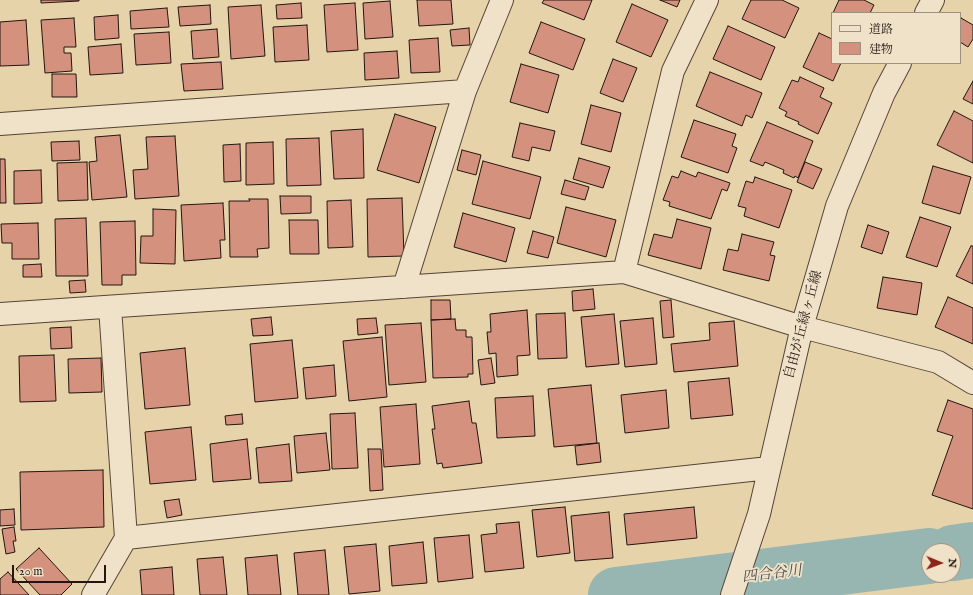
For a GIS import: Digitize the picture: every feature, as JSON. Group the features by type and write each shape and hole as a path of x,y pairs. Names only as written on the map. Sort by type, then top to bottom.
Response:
{"street":[{"path":"404,287 465,91 502,0"},
{"path":"624,272 673,71 707,0"},
{"path":"927,12 933,0"},
{"name":"自由が丘緑ヶ丘線","path":"732,595 759,514 802,327 837,206 884,93 899,64"},
{"path":"0,124 465,91"},
{"path":"0,314 624,272 802,327 938,362 973,383"},
{"path":"93,595 126,538 110,307"},
{"path":"126,538 769,468"}],"building":[{"path":"41,0 79,0 79,1 41,3"},
{"path":"417,0 451,0 453,24 419,26"},
{"path":"544,0 592,0 584,20 542,3"},
{"path":"660,0 680,0 677,7"},
{"path":"751,0 782,0 799,8 785,38 742,19"},
{"path":"839,0 864,0 874,5 870,12 833,12"},
{"path":"390,1 393,37 365,39 363,3"},
{"path":"301,3 302,18 277,19 276,5"},
{"path":"355,3 358,50 327,52 324,5"},
{"path":"632,4 668,20 651,57 616,42"},
{"path":"210,5 211,24 180,26 178,7"},
{"path":"261,5 265,56 231,59 228,7"},
{"path":"167,8 169,27 131,29 130,11"},
{"path":"118,15 119,38 95,40 94,17"},
{"path":"74,18 76,47 64,47 64,53 71,53 72,71 45,73 41,20"},
{"path":"961,18 973,25 973,39 968,47 961,43"},
{"path":"26,20 29,65 0,66 0,22"},
{"path":"541,22 585,39 573,70 529,53"},
{"path":"307,25 309,60 275,62 273,27"},
{"path":"728,26 775,47 761,80 713,59"},
{"path":"469,28 470,45 452,46 450,30"},
{"path":"217,29 219,57 193,59 191,31"},
{"path":"169,32 171,63 136,65 134,34"},
{"path":"819,33 831,39 831,64 841,64 833,81 803,67"},
{"path":"438,38 440,72 411,73 409,40"},
{"path":"121,44 123,73 90,75 88,47"},
{"path":"397,51 399,78 365,80 364,53"},
{"path":"613,59 637,68 623,102 600,93"},
{"path":"221,62 223,89 184,91 181,64"},
{"path":"521,64 559,75 548,113 510,102"},
{"path":"710,72 762,93 752,118 746,115 742,126 696,106"},
{"path":"52,74 76,74 77,97 52,97"},
{"path":"800,77 824,88 820,97 832,103 818,134 798,124 799,122 785,116 787,112 779,108 792,80 798,82"},
{"path":"973,81 973,104 963,99"},
{"path":"591,105 621,113 611,152 581,144"},
{"path":"954,111 973,121 973,163 937,145"},
{"path":"395,114 436,127 419,183 377,170"},
{"path":"694,120 736,134 732,146 737,148 728,173 681,157"},
{"path":"767,122 813,141 798,178 795,176 794,178 783,173 784,170 765,162 763,166 750,161"},
{"path":"520,123 555,131 550,151 532,147 529,161 512,157"},
{"path":"363,129 364,178 334,179 331,131"},
{"path":"120,135 127,197 92,200 89,162 97,161 95,137"},
{"path":"175,136 179,196 135,199 133,170 148,169 146,137"},
{"path":"319,138 321,185 287,186 286,139"},
{"path":"79,141 80,160 52,161 51,142"},
{"path":"273,142 274,184 246,185 246,143"},
{"path":"240,144 241,181 224,182 223,145"},
{"path":"462,150 481,155 476,175 457,170"},
{"path":"579,158 610,167 603,188 573,179"},
{"path":"0,159 5,159 6,203 0,203"},
{"path":"483,161 541,177 530,219 472,204"},
{"path":"87,162 88,200 58,201 57,163"},
{"path":"805,162 822,169 813,189 797,182"},
{"path":"933,166 971,177 960,214 922,203"},
{"path":"41,170 42,203 14,204 14,171"},
{"path":"681,171 696,177 698,172 730,183 727,191 722,189 711,219 669,206 670,202 663,200 672,176 678,178"},
{"path":"755,177 792,190 779,228 744,216 746,208 738,206 746,181 753,183"},
{"path":"565,180 589,187 585,200 561,194"},
{"path":"280,196 311,196 311,213 281,214"},
{"path":"402,198 404,256 368,257 367,199"},
{"path":"249,199 268,199 269,248 257,249 258,257 230,257 229,201 250,201"},
{"path":"351,200 353,247 328,248 327,201"},
{"path":"223,203 225,240 220,240 221,258 184,261 181,205"},
{"path":"566,207 616,220 606,257 557,243"},
{"path":"153,209 176,210 175,264 140,263 141,236 153,236"},
{"path":"463,213 515,228 506,262 454,247"},
{"path":"920,217 951,227 937,267 906,257"},
{"path":"86,218 88,276 56,276 55,219"},
{"path":"677,219 711,228 701,269 648,255 654,234 672,238"},
{"path":"289,220 318,220 319,254 290,254"},
{"path":"135,221 136,275 122,275 122,285 102,285 100,222"},
{"path":"38,223 39,259 12,259 12,243 2,243 1,224"},
{"path":"868,225 889,232 882,254 861,247"},
{"path":"533,231 554,237 548,258 527,253"},
{"path":"742,234 774,242 770,255 775,256 769,281 723,270 728,249 738,251"},
{"path":"971,246 973,246 973,284 956,276"},
{"path":"41,264 42,277 23,277 23,265"},
{"path":"883,277 922,283 917,315 877,308"},
{"path":"85,280 86,292 70,293 69,281"},
{"path":"593,289 595,309 573,311 572,291"},
{"path":"948,297 973,308 973,344 935,327"},
{"path":"431,300 450,300 451,319 431,320"},
{"path":"671,300 674,337 663,338 660,301"},
{"path":"527,310 530,355 517,356 518,375 497,377 496,353 489,354 487,332 491,332 490,314"},
{"path":"565,313 567,358 538,359 536,314"},
{"path":"614,314 619,364 586,367 581,317"},
{"path":"271,317 273,335 253,336 251,319"},
{"path":"376,318 378,333 358,335 357,319"},
{"path":"653,318 657,364 625,367 620,321"},
{"path":"455,319 456,330 466,330 466,337 472,337 473,374 468,374 468,377 433,378 431,320"},
{"path":"734,321 738,366 674,372 671,344 710,340 709,323"},
{"path":"421,323 426,382 389,385 385,325"},
{"path":"71,327 72,348 51,349 50,328"},
{"path":"382,337 387,397 349,401 343,341"},
{"path":"292,340 298,398 255,402 250,344"},
{"path":"185,348 190,405 145,409 140,353"},
{"path":"54,355 56,401 20,402 19,356"},
{"path":"101,358 102,392 69,393 68,359"},
{"path":"491,358 495,383 481,385 478,360"},
{"path":"334,365 336,396 306,399 303,368"},
{"path":"729,378 733,415 691,419 688,382"},
{"path":"591,385 597,443 554,447 548,389"},
{"path":"666,390 669,428 625,433 621,395"},
{"path":"533,396 535,436 497,438 495,398"},
{"path":"948,400 973,409 973,509 932,495 953,436 937,431"},
{"path":"469,401 472,423 476,423 482,463 443,468 442,463 437,464 432,429 435,429 432,406"},
{"path":"416,404 420,464 384,467 380,407"},
{"path":"355,413 358,468 332,469 330,414"},
{"path":"242,414 243,424 226,425 225,416"},
{"path":"191,427 196,480 150,484 145,432"},
{"path":"326,433 330,470 297,473 294,436"},
{"path":"247,439 251,479 213,482 210,444"},
{"path":"599,443 601,462 577,465 575,446"},
{"path":"289,444 292,481 259,483 256,448"},
{"path":"368,449 381,449 383,490 370,491"},
{"path":"103,470 104,527 21,530 20,472"},
{"path":"179,499 182,515 167,518 164,501"},
{"path":"565,507 570,553 537,557 532,510"},
{"path":"694,507 697,538 627,545 624,514"},
{"path":"14,509 15,525 0,526 0,510"},
{"path":"609,512 613,558 575,561 571,516"},
{"path":"519,522 524,568 485,572 481,535 497,533 496,524"},
{"path":"14,527 16,541 13,541 15,552 6,554 2,529"},
{"path":"469,535 473,578 438,582 434,538"},
{"path":"423,542 427,583 392,586 389,546"},
{"path":"376,544 380,591 349,594 344,547"},
{"path":"39,548 72,584 61,595 40,595 16,569"},
{"path":"325,550 329,595 298,595 294,553"},
{"path":"277,555 281,595 248,595 245,558"},
{"path":"223,557 227,595 200,595 197,559"},
{"path":"172,567 174,595 142,595 140,570"},
{"path":"8,572 29,595 0,595 0,579"}],"waterway":[{"name":"四合谷川","path":"961,552 973,550"},
{"name":"四合谷川","path":"616,595 921,557"}]}
